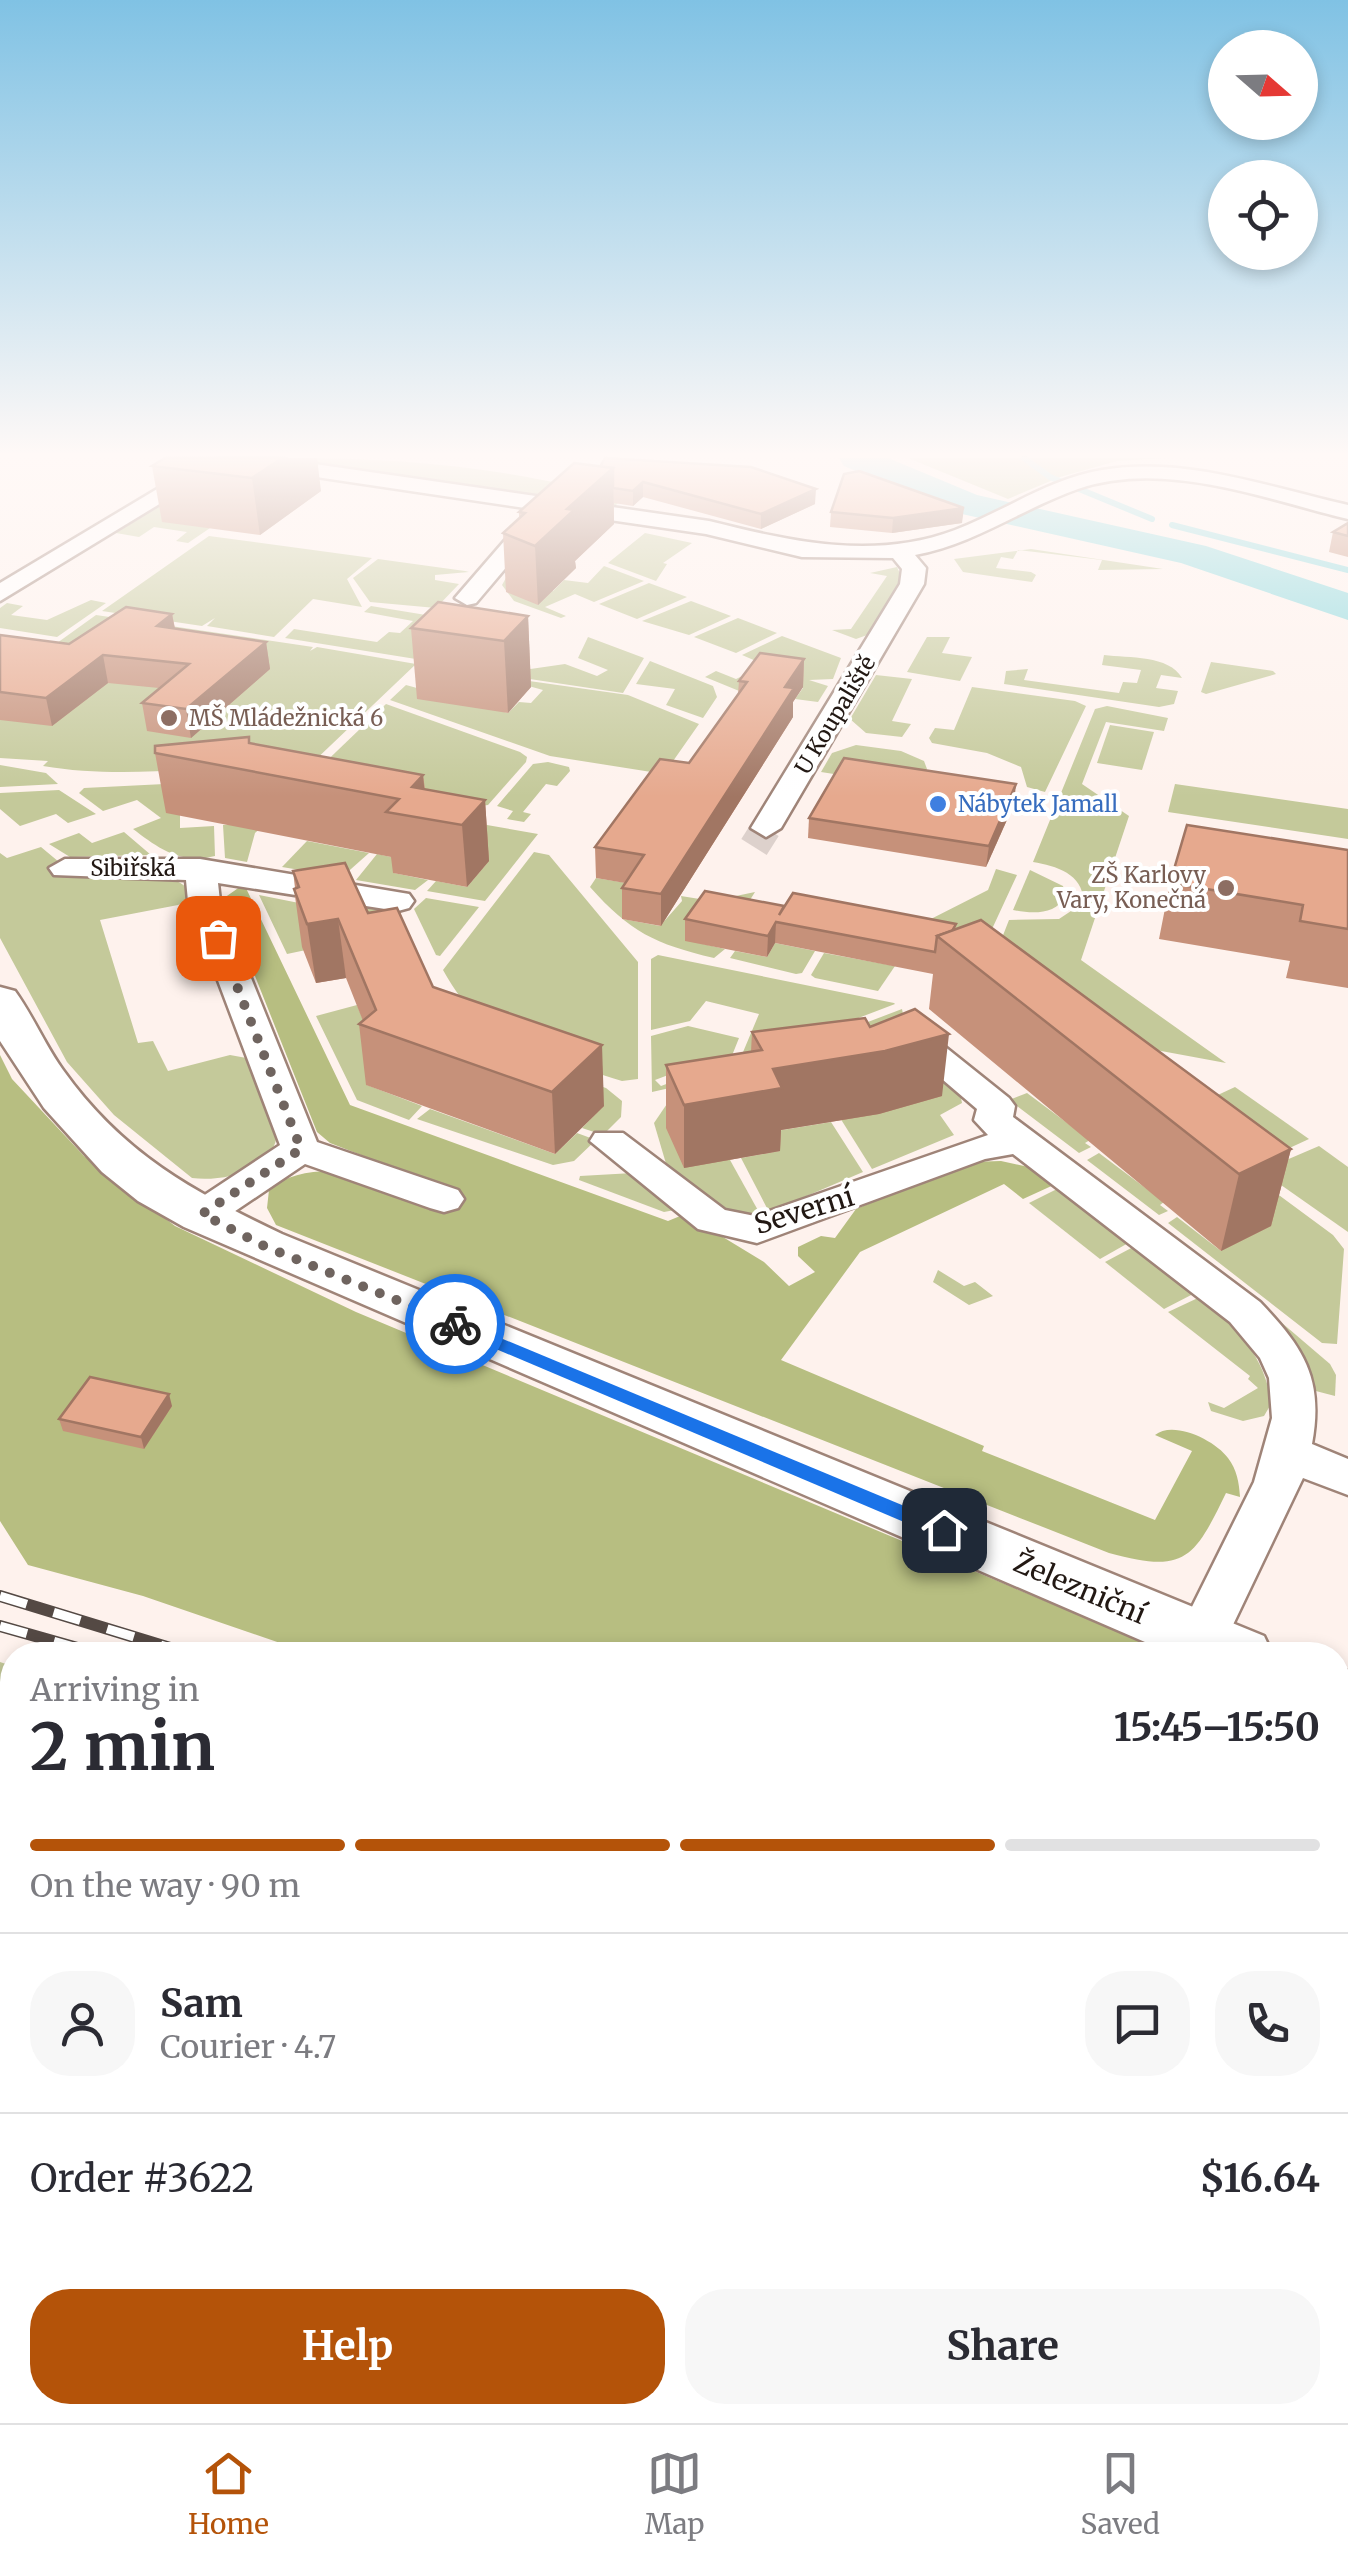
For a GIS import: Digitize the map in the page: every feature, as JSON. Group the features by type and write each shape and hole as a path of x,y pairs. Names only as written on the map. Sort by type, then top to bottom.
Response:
{"street":[{"path":"0,594 37,571"},
{"path":"467,598 489,571"},
{"name":"U Koupaliště","path":"766,828 912,584 914,571"},
{"name":"Sibiřská","path":"65,868 200,868 266,876 398,902"},
{"name":"Sibiřská","path":"200,868 204,901 301,1149"},
{"name":"Železniční","path":"0,1000 31,1062 87,1130 144,1182 202,1214 264,1246 1209,1642"},
{"path":"926,1050 996,1106 994,1120 1245,1312 1272,1342 1294,1388 1291,1454 1223,1642"},
{"name":"Severní","path":"608,1140 712,1220 757,1230 976,1149 1020,1141"},
{"path":"202,1214 301,1149 444,1199"},
{"path":"1291,1454 1348,1478"}],"green space":[{"path":"159,571 356,571 347,579 362,607 313,599 274,637 207,626 215,618 202,626 102,611"},
{"path":"362,571 469,572 435,575 435,580 459,584 436,608 370,602 353,578"},
{"path":"599,571 618,571 644,581 594,602 575,594 545,607 566,616 561,618 514,601 502,585 507,576 515,585 553,591 564,580 588,583"},
{"path":"630,571 662,571 656,581"},
{"path":"899,571 902,578 870,634 856,639 832,630 851,629 887,576 870,573"},
{"path":"1023,571 1036,575 1032,582 963,572"},
{"path":"649,583 687,597 637,619 599,604"},
{"path":"91,600 106,603 57,637 0,628 0,608 7,603 23,606 11,615 47,620"},
{"path":"691,601 731,616 689,635 642,621"},
{"path":"371,606 426,615 422,660 285,638 294,629 377,642 389,632 400,633 413,621 364,612"},
{"name":"MŠ Mládežnická 6","path":"96,615 313,647 310,651 317,647 416,664 309,766 109,772 43,766 48,761 0,758 0,684"},
{"path":"738,618 777,633 736,653 694,637"},
{"path":"782,636 841,658 833,679 809,680 828,686 818,702 795,699 803,688 749,695 705,677 716,671 736,679 765,665 742,655"},
{"path":"588,637 644,658 623,693 496,674 565,664 597,676 608,670 578,658"},
{"path":"927,637 950,637 942,653 972,657 960,681 907,672"},
{"path":"1104,655 1168,665 1182,678 1161,675 1156,688 1178,691 1174,704 1159,707 1004,684 1006,671 1028,669 1024,680 1119,693 1123,682 1137,683 1141,670 1102,665"},
{"path":"650,661 713,686 717,697 703,718 666,705 675,689 636,684"},
{"path":"1211,662 1276,674 1206,694 1201,692"},
{"path":"876,675 912,679 892,721 911,724 902,737 866,733 850,719"},
{"path":"493,676 628,695 699,724 664,774 550,756 390,700 406,685 508,713 519,702 531,703 543,690"},
{"path":"972,687 1075,701 1086,706 1045,792 1027,787 1021,767 987,753 932,743 929,738 935,728 954,730"},
{"path":"386,704 520,752 527,757 526,762 488,805 481,806 312,775"},
{"path":"1107,706 1168,718 1164,731 1106,722 1082,784 1129,816 1081,960 1226,1063 1118,1043 998,948 1009,920 1059,919 1083,903 1079,885 1068,874 1033,862 1095,709"},
{"path":"1110,725 1154,732 1142,770 1097,763"},
{"path":"856,745 901,751 924,761 927,769 917,787 821,772 832,753"},
{"path":"548,762 569,767 570,771 557,786 546,784 523,812 531,814 524,822 507,819 513,811 497,806 533,764"},
{"path":"0,765 46,773 58,784 0,787"},
{"path":"205,782 180,804 180,828 214,826 215,856 203,858 171,853 133,829 161,818 137,800 103,811 79,793 84,788"},
{"path":"1175,784 1348,809 1348,839 1168,812"},
{"path":"59,790 96,814 68,823 56,814 20,826 0,809 0,793"},
{"path":"223,825 264,825 255,833 247,862 225,858"},
{"path":"480,827 538,834 485,901 427,891 436,881 467,887 488,862"},
{"path":"124,832 151,855 70,857 49,844 79,833 92,843"},
{"path":"307,841 369,853 342,877 282,867"},
{"path":"41,847 59,862 56,875 143,874 175,880 186,887 187,901 178,905 100,920 138,1043 153,1041 168,1071 230,1055 252,1059 277,1127 275,1142 260,1164 219,1178 192,1178 114,1115 67,1062 0,938 0,853 7,858"},
{"path":"534,852 549,855 638,962 638,1079 622,1081 518,1047 479,1019 443,970"},
{"path":"377,854 405,860 394,873 428,880 415,890 356,880"},
{"path":"996,869 1017,875 992,929 977,933 923,923 988,890"},
{"path":"1030,870 1063,886 1066,896 1056,907 1043,912 1013,910"},
{"path":"596,878 645,886 623,919 660,926 682,901 681,896 712,901 755,892 738,919 686,940 725,949 714,958 659,941 631,926 618,915 590,887"},
{"path":"244,884 350,1105 668,1221 685,1214 764,1262 789,1286 815,1272 798,1256 798,1247 821,1236 835,1238 856,1209 970,1162 1001,1161 1033,1168 1058,1183 1023,1199 1004,1184 860,1252 781,1360 984,1446 982,1451 1155,1520 1192,1451 1155,1435 1183,1431 1222,1451 1234,1467 1240,1497 1226,1493 1205,1533 1184,1556 1155,1562 1109,1553 276,1225 267,1208 269,1190 309,1173 360,1173 457,1192 330,1143 317,1132 224,898"},
{"path":"259,895 319,907 327,899 399,909 406,929 287,954"},
{"path":"426,898 479,907 440,956 436,955 414,909"},
{"path":"775,943 815,951 802,973 796,974 730,958 735,951 767,957"},
{"path":"824,953 895,966 878,991 815,978 811,975"},
{"path":"658,955 895,1004 738,1064 759,1014 706,1001 690,1021 651,1030 651,959"},
{"path":"357,1005 369,1034 367,1085 422,1106 409,1120 357,1100 316,1016"},
{"path":"902,1009 906,1030 960,1093 962,1103 940,1115 954,1135 872,1169 797,1049"},
{"path":"688,1026 739,1038 727,1068 692,1066 655,1080 661,1086 677,1080 683,1085 652,1092 651,1036"},
{"path":"0,1055 12,1079 84,1156 175,1226 356,1312 1143,1642 277,1642 143,1596 28,1565 0,1521"},
{"path":"508,1055 606,1088 622,1101 621,1117 603,1135 582,1128 603,1106"},
{"path":"1235,1087 1309,1139 1253,1165 1181,1112"},
{"path":"1027,1093 1090,1140 1085,1143 1091,1147 1079,1153 1009,1100"},
{"path":"673,1095 730,1160 760,1214 726,1211 667,1167 654,1123"},
{"path":"430,1109 555,1154 577,1133 596,1140 574,1161 553,1165 417,1119"},
{"path":"831,1122 863,1172 769,1212 741,1158 779,1151 770,1132"},
{"path":"1319,1146 1348,1167 1348,1232 1261,1171"},
{"path":"1099,1153 1164,1202 1160,1205 1168,1211 1159,1215 1087,1160"},
{"path":"633,1173 680,1209 664,1212 579,1180 580,1176"},
{"path":"1253,1176 1333,1235 1344,1249 1337,1344 1322,1343 1168,1223 1177,1217 1221,1251"},
{"path":"1061,1187 1130,1242 1100,1259 1029,1203"},
{"path":"1135,1246 1195,1293 1164,1309 1105,1262"},
{"path":"938,1270 964,1286 975,1282 993,1296 969,1305 933,1282"},
{"path":"1200,1297 1237,1331 1256,1357 1271,1404 1264,1416 1243,1421 1211,1411 1208,1402 1224,1408 1258,1388 1248,1379 1250,1376 1168,1312"},
{"path":"1266,1313 1330,1364 1336,1375 1335,1396 1312,1390"}],"building":[{"path":"438,602 528,616 504,641 411,628"},
{"path":"126,607 172,614 157,626 266,642 186,709 142,703 189,664 103,655 46,698 0,692 0,635 69,644"},
{"path":"760,653 804,659 785,687 794,688 661,894 622,888 644,855 595,847 660,759 689,763 747,682 739,681"},
{"path":"249,737 249,743 423,775 412,787 485,800 462,825 386,812 399,799 155,753 155,746"},
{"path":"844,758 1016,784 989,846 809,818"},
{"path":"1187,825 1348,850 1348,929 1300,921 1303,905 1170,883"},
{"path":"345,863 368,913 397,908 433,987 602,1045 552,1092 359,1024 376,1010 338,919 307,924 294,889 299,887 293,871"},
{"path":"705,891 784,906 779,915 793,893 956,924 952,931 937,936 935,952 776,922 768,936 685,919"},
{"path":"981,920 1291,1149 1239,1174 937,936"},
{"path":"915,1009 949,1034 885,1051 773,1069 782,1088 684,1105 666,1065 762,1050 752,1032 865,1018 870,1027"},
{"path":"90,1377 169,1394 141,1437 59,1419"}],"waterway":[{"path":"1242,571 1348,607"}],"tunnel":[{"path":"754,847 766,828"}],"railway":[{"path":"0,1596 150,1642"},
{"path":"0,1626 56,1642"}],"way so far":[{"path":"218,938 301,1149 202,1214 264,1246 455,1324"}],"place":[{"name":"MŠ Mládežnická 6","path":"169,718"},
{"name":"Nábytek Jamall","path":"938,804"},
{"name":"ZŠ Karlovy Vary, Konečná","path":"1226,888"}],"route":[{"path":"455,1324 944,1530"}]}
